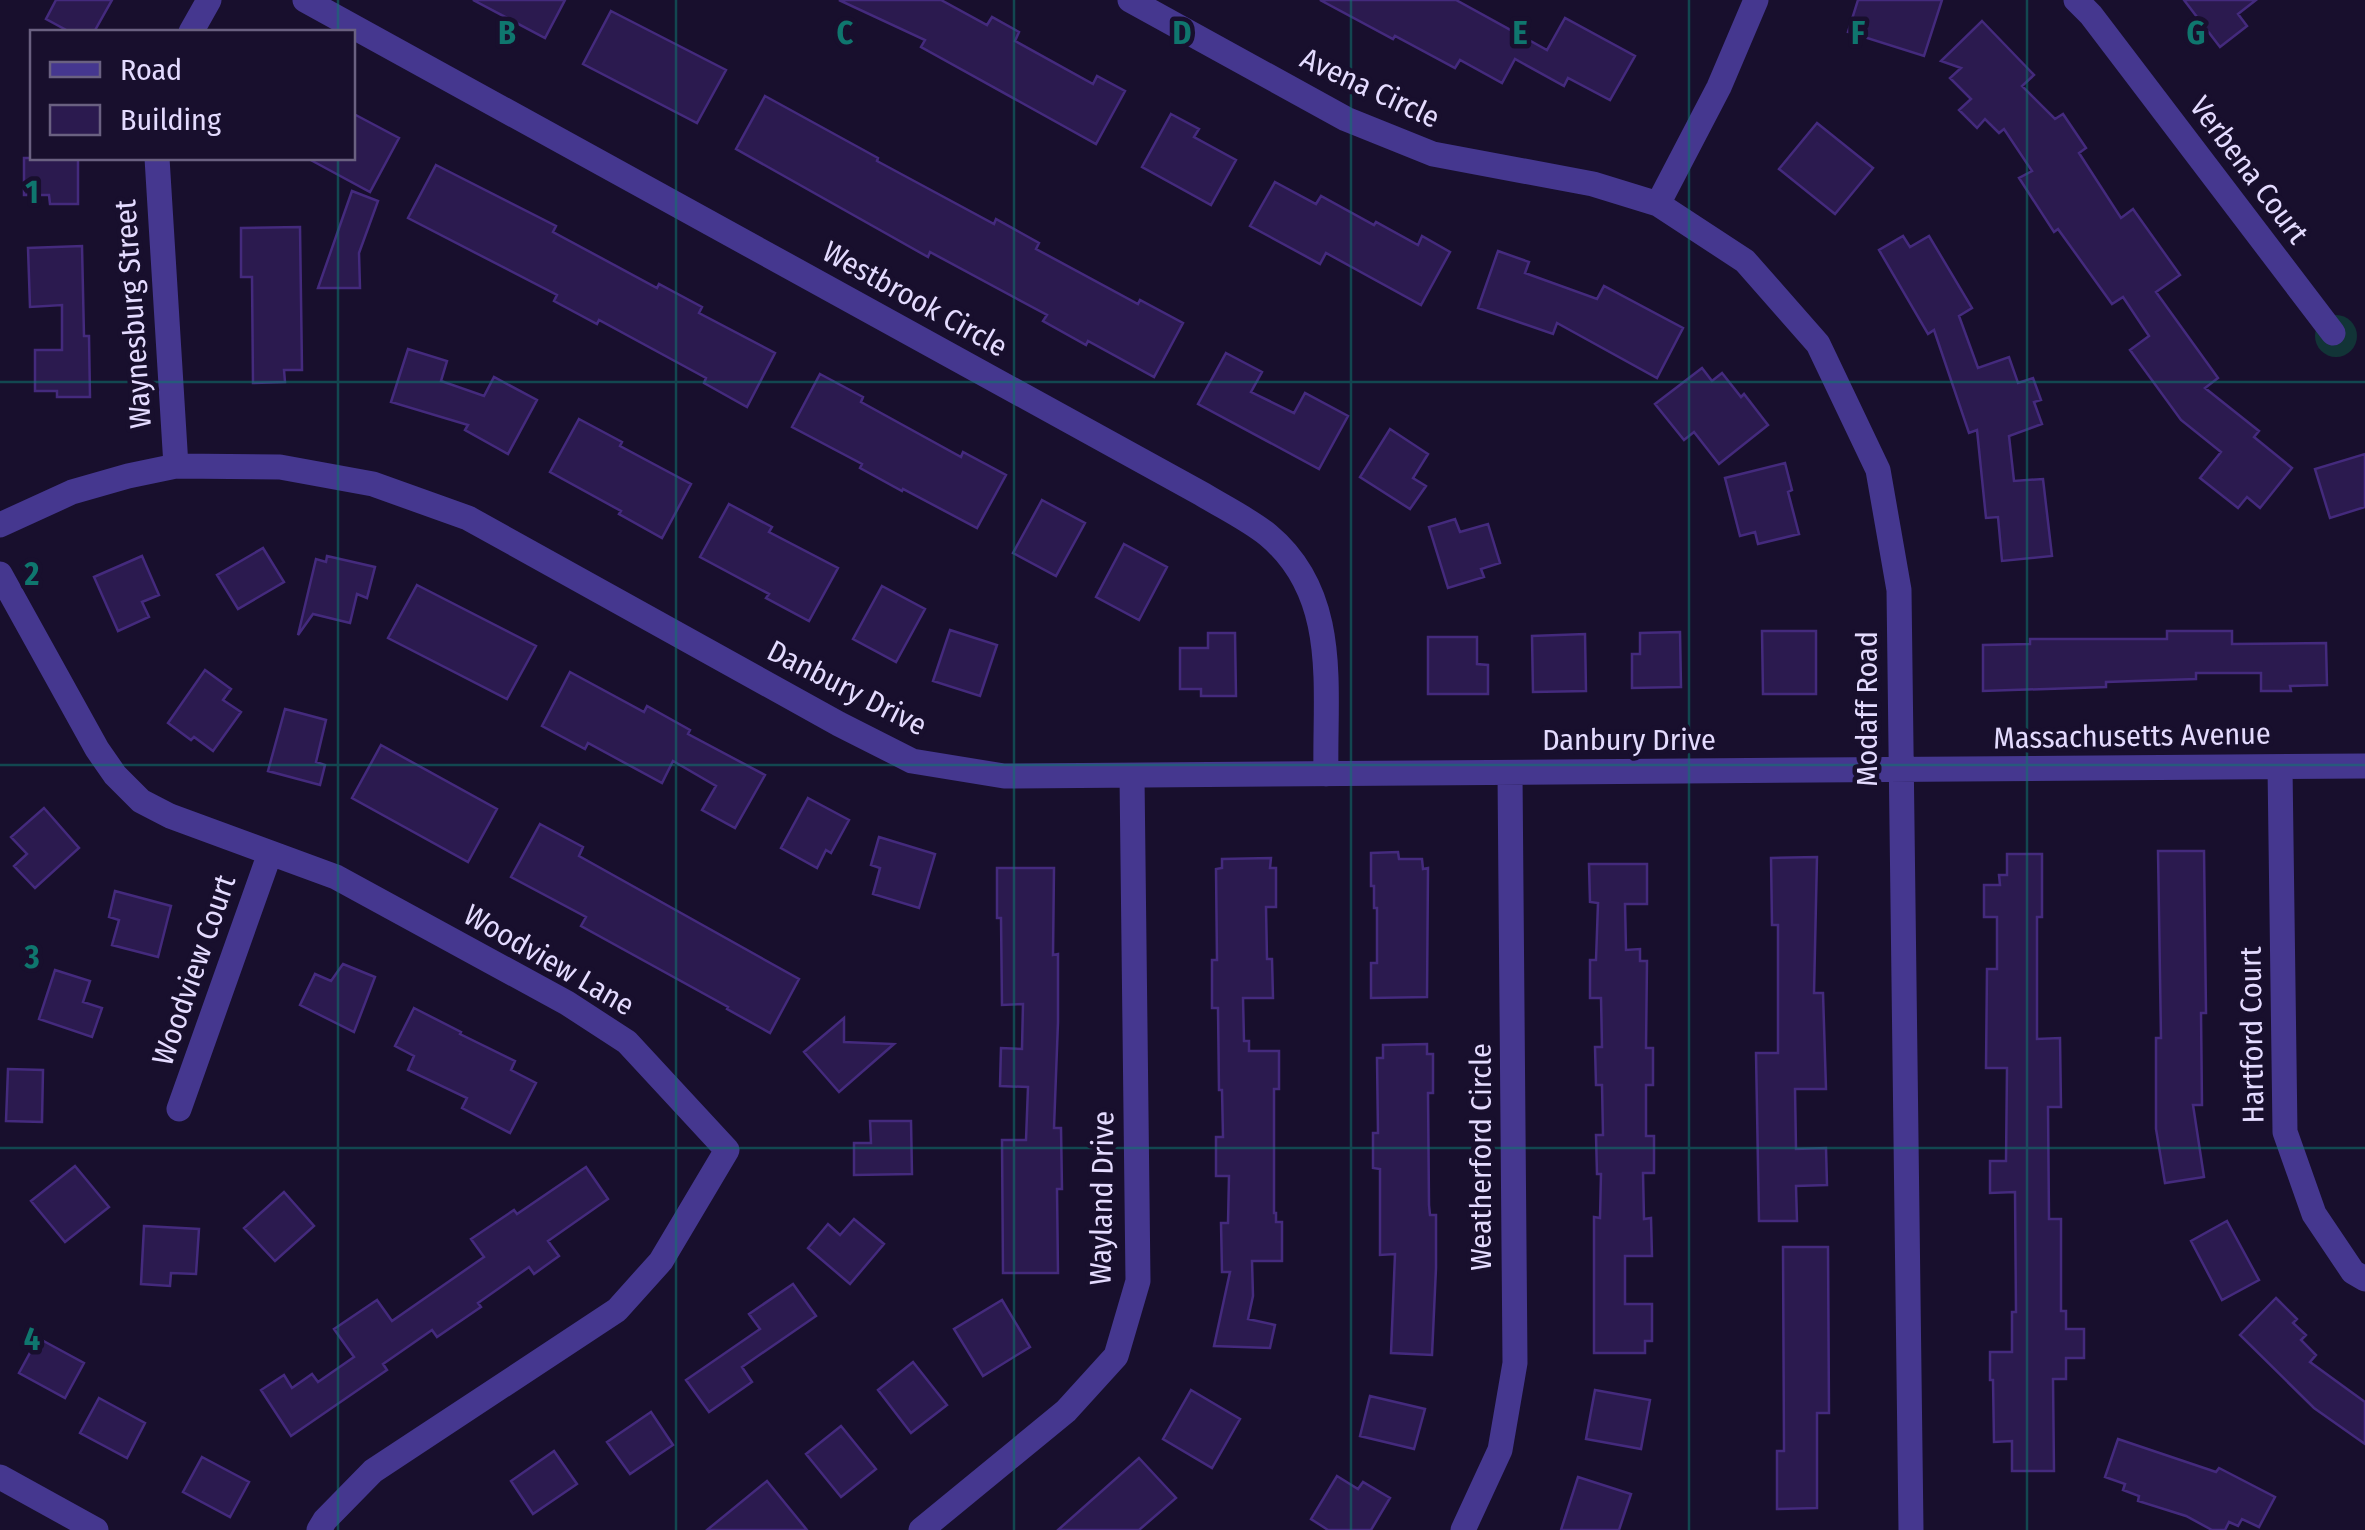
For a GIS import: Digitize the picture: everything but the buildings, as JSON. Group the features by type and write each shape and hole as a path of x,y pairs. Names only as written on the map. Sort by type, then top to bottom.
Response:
{"street":[{"path":"191,30 209,0"},
{"name":"Westbrook Circle","path":"306,0 1202,494 1266,534 1296,566 1320,621 1326,646 1326,774"},
{"name":"Avena Circle","path":"1130,0 1346,119 1433,154 1593,184 1658,204"},
{"path":"1658,204 1719,87 1756,0"},
{"name":"Verbena Court","path":"2076,0 2333,333"},
{"name":"Waynesburg Street","path":"158,160 176,466"},
{"name":"Modaff Road","path":"1658,204 1745,260 1818,344 1878,470 1899,590 1911,1530"},
{"name":"Danbury Drive","path":"0,525 72,492 176,466 280,467 373,484 468,518 912,762 1004,776 1900,771"},
{"name":"Woodview Lane","path":"0,574 97,748 115,775 141,801 170,816 336,877 566,1003 627,1042 727,1150 661,1261 617,1310 373,1471 319,1530"},
{"name":"Massachusetts Avenue","path":"1900,771 2365,766"},
{"name":"Hartford Court","path":"2280,767 2285,1132 2314,1214 2353,1272 2365,1278"},
{"name":"Weatherford Circle","path":"1464,1530 1500,1450 1515,1363 1510,773"},
{"name":"Wayland Drive","path":"920,1530 1066,1410 1116,1356 1138,1281 1132,776"},
{"name":"Woodview Court","path":"179,1109 270,853"},
{"path":"0,1478 96,1530"}],"green space":[{"path":"2336,315 2351,321 2357,336 2351,351 2336,357 2321,351 2315,336 2321,321"}]}
